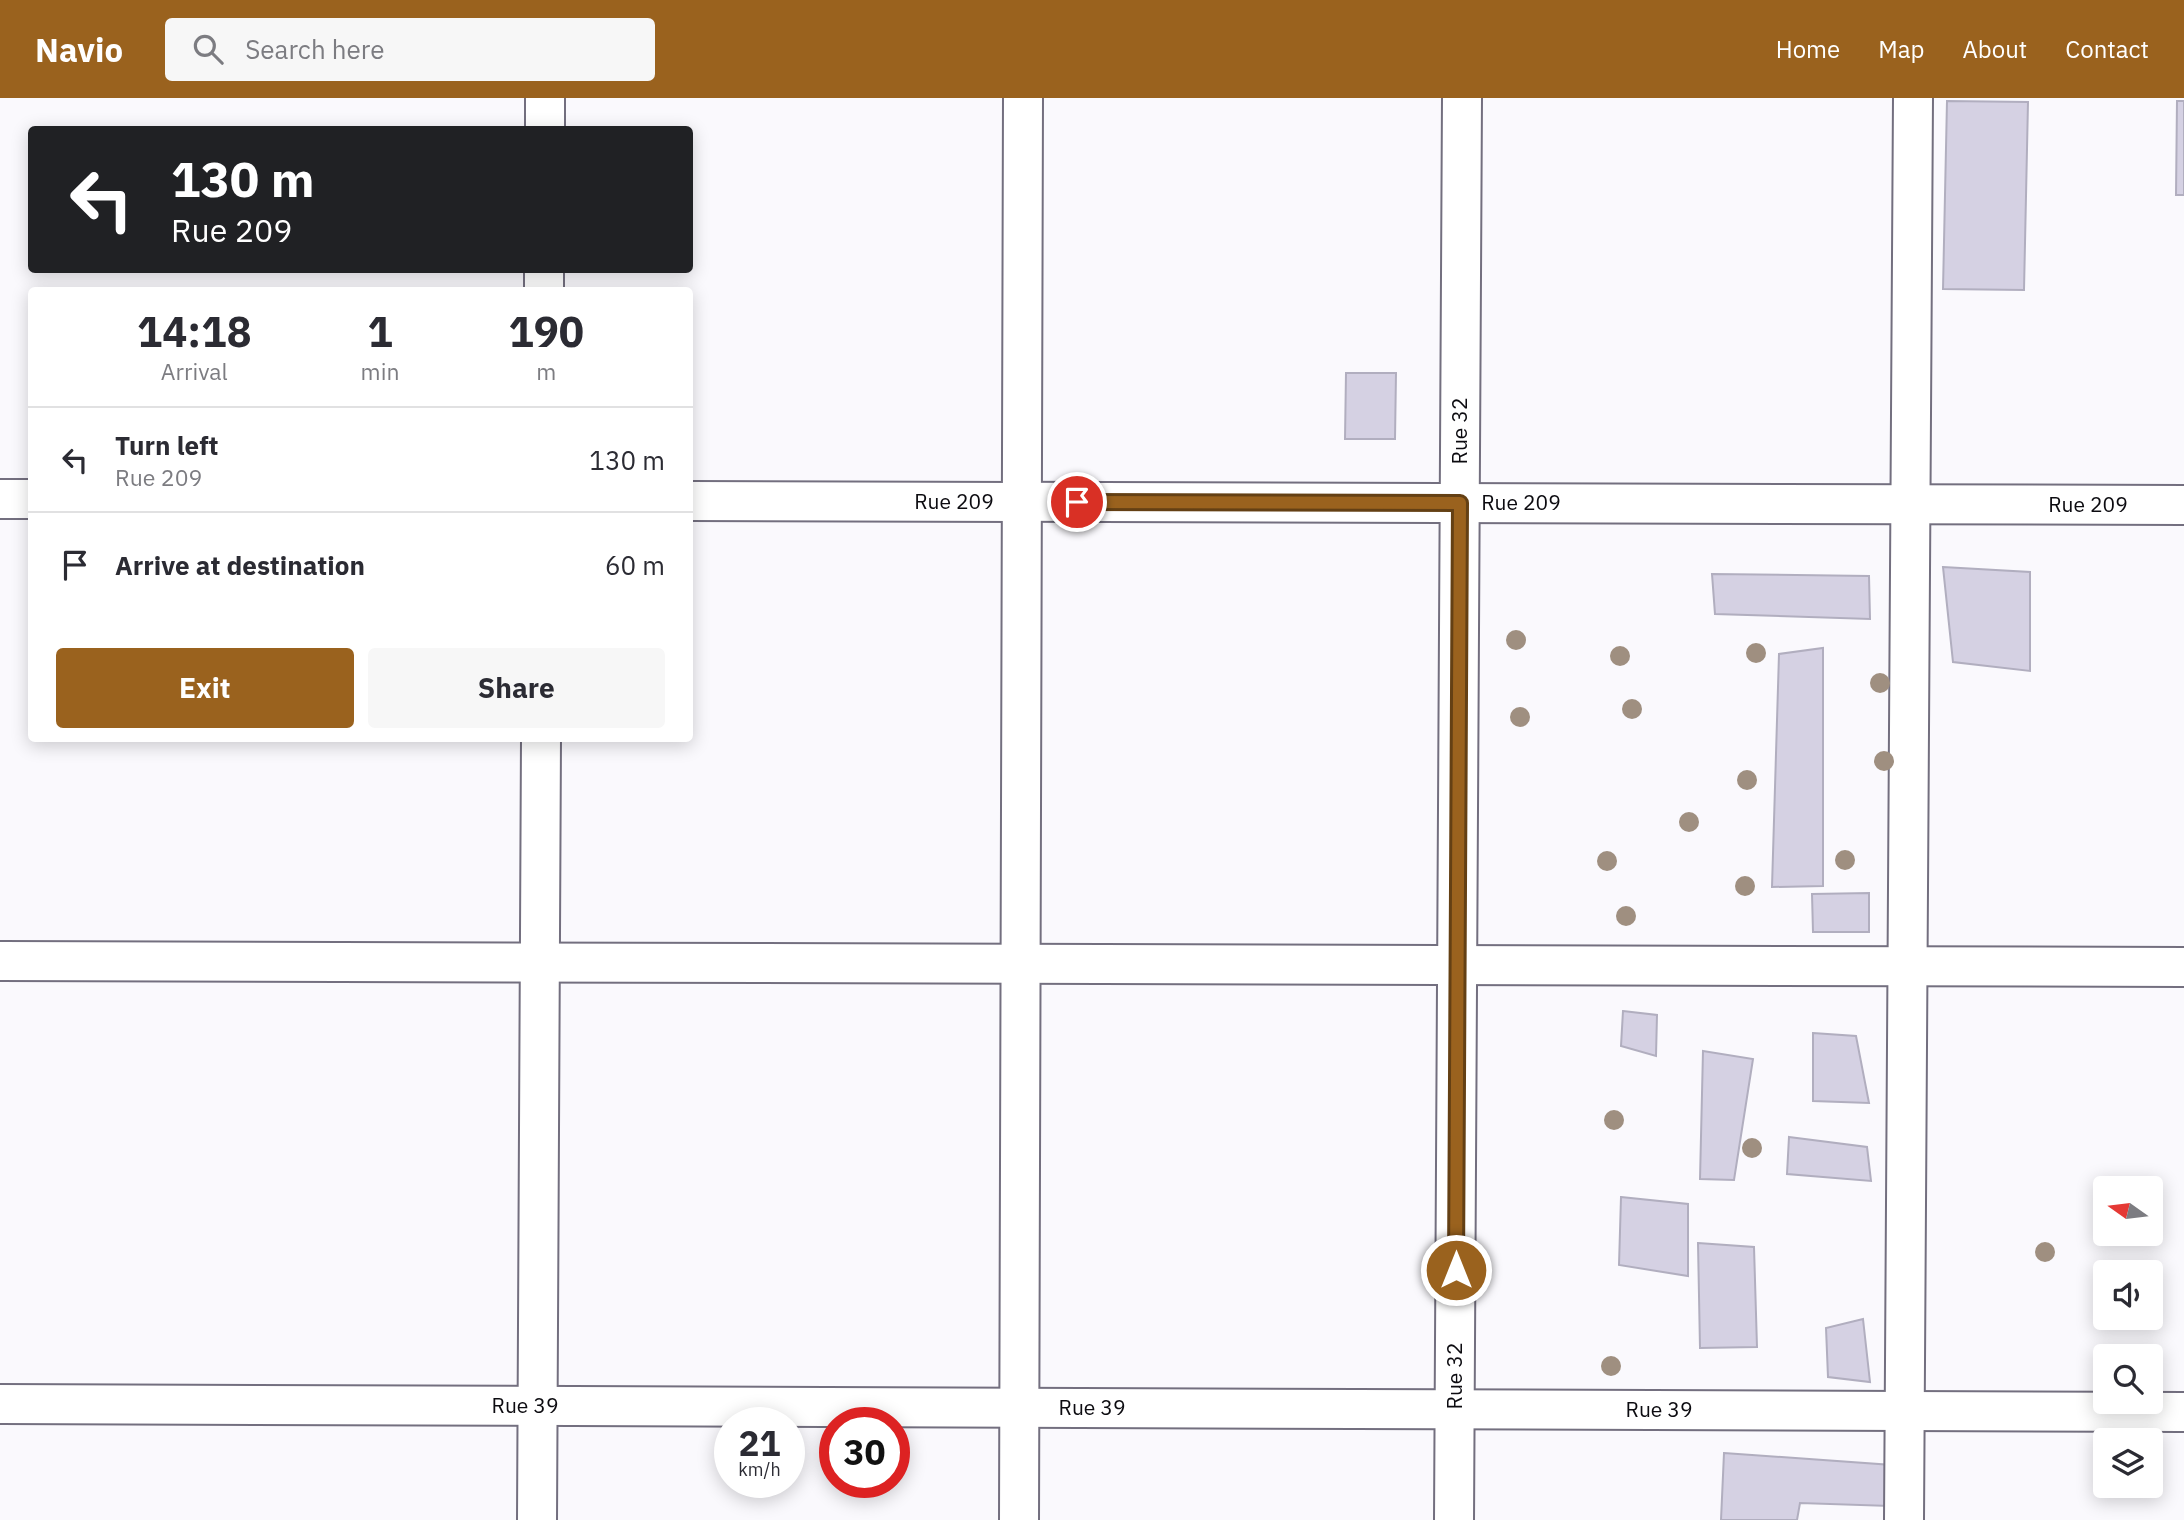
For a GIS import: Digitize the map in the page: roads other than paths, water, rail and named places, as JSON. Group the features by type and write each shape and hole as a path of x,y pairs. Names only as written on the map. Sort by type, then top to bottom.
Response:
{"street":[{"path":"545,98 545,126"},
{"path":"1019,1520 1023,98"},
{"name":"Rue 32","path":"1454,1520 1462,98"},
{"path":"1904,1520 1913,98"},
{"path":"0,499 28,499"},
{"name":"Rue 209","path":"693,501 2184,505"},
{"path":"537,1520 541,742"},
{"path":"0,961 2184,967"},
{"name":"Rue 39","path":"0,1404 2184,1412"}]}
